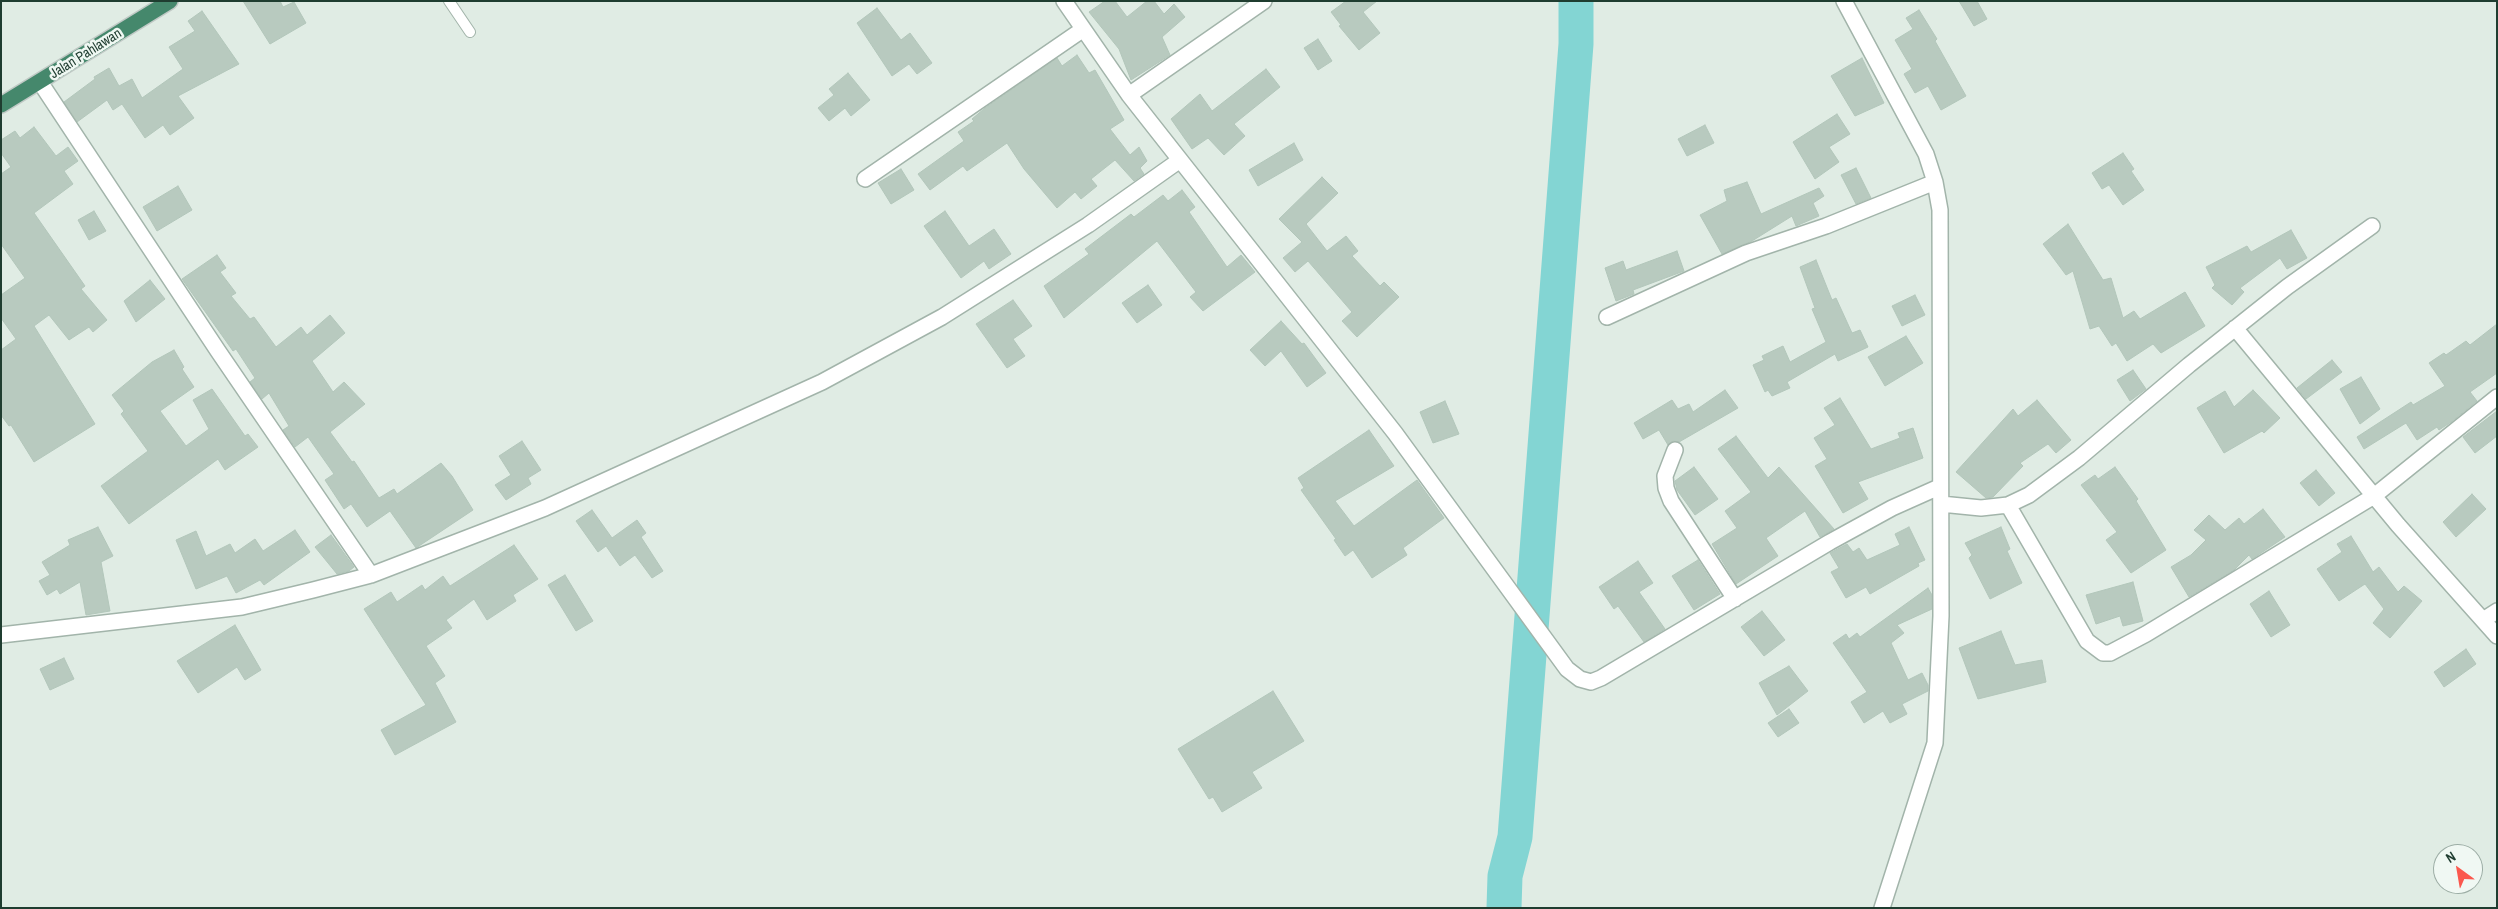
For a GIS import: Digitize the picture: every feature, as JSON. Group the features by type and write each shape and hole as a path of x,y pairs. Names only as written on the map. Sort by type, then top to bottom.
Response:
{"highway":[{"name":"Jalan Pahlawan","path":"1,106 170,1"}],"street":[{"path":"1064,1 1082,30 1129,95 1395,433 1567,669 1580,679 1587,681 1601,678 1734,598 1892,508 1939,487"},
{"path":"1129,95 1264,1"},
{"path":"1844,1 1926,154 1935,182 1940,210 1939,487 1941,504 1941,616 1935,743 1882,908"},
{"path":"865,179 1082,30"},
{"path":"40,82 218,352 371,576"},
{"path":"1,634 242,607 371,576 545,508 822,382 942,318 1088,225 1180,160"},
{"path":"1607,318 1746,253 1826,226 1935,182"},
{"path":"1941,504 1981,508 2008,505 2029,496 2079,458 2287,287 2372,226"},
{"path":"2235,328 2374,496 2497,636"},
{"path":"2008,505 2087,641 2103,654 2110,653 2146,634 2374,496 2497,398"},
{"path":"1675,450 1665,476 1668,494 1734,598"},
{"path":"2483,620 2497,611"}],"lane":[{"path":"449,1 470,32"}],"building":[{"path":"243,1 280,1 283,7 294,2 306,23 270,44"},
{"path":"1105,1 1115,1 1127,17 1147,1 1154,1 1164,14 1174,4 1185,17 1162,37 1170,55 1131,80 1119,49 1089,12"},
{"path":"1346,1 1377,1 1363,12 1380,33 1359,50 1339,26 1341,25 1331,12"},
{"path":"1959,1 1977,1 1987,19 1974,26"},
{"path":"877,8 901,40 910,33 932,63 917,74 909,64 892,76 857,23"},
{"path":"1919,10 1937,39 1935,41 1966,96 1941,110 1928,86 1915,93 1904,74 1912,69 1895,40 1913,29 1906,18"},
{"path":"202,11 239,64 178,96 194,118 170,135 163,125 145,138 122,104 113,110 107,100 77,122 64,102 95,79 94,77 109,68 119,86 132,79 142,98 183,69 169,47 195,31 188,21"},
{"path":"1318,39 1332,61 1318,70 1304,48"},
{"path":"1077,55 1089,73 1095,70 1124,120 1110,129 1130,155 1139,147 1147,161 1140,168 1144,174 1134,181 1115,160 1091,179 1097,186 1081,199 1075,192 1057,208 1024,169 1007,143 967,171 963,166 930,190 918,174 964,141 958,132 974,121 972,119 1057,58 1062,66"},
{"path":"1862,58 1884,103 1855,116 1831,76"},
{"path":"1266,69 1280,87 1234,124 1245,136 1224,155 1208,138 1192,149 1171,119 1200,94 1212,111"},
{"path":"848,73 870,100 851,116 845,108 829,121 818,108 834,95 829,89"},
{"path":"1837,114 1850,134 1829,147 1839,162 1815,179 1793,142"},
{"path":"1705,125 1714,143 1687,156 1678,139"},
{"path":"34,127 56,156 68,147 78,161 64,171 73,184 34,213 85,286 81,289 107,320 93,332 89,327 69,340 49,315 34,326 95,424 34,462 11,425 9,426 1,415 1,350 16,339 1,318 1,295 25,278 1,244 1,174 11,167 1,153 1,140 15,131 20,138"},
{"path":"1294,143 1303,160 1258,186 1249,170"},
{"path":"2123,153 2134,169 2131,171 2144,190 2123,205 2109,185 2102,189 2092,173"},
{"path":"1856,168 1871,198 1856,204 1841,175"},
{"path":"901,169 914,190 891,204 878,183"},
{"path":"1322,177 1338,193 1306,224 1327,251 1346,236 1358,251 1352,256 1380,286 1384,282 1399,297 1357,337 1342,321 1352,312 1308,261 1295,272 1283,258 1302,242 1279,219"},
{"path":"1747,182 1761,214 1819,188 1824,196 1813,203 1819,216 1796,226 1792,216 1752,241 1722,254 1700,215 1727,201 1724,190"},
{"path":"178,186 192,210 157,231 143,207"},
{"path":"1182,190 1195,207 1189,212 1227,267 1241,255 1255,272 1203,311 1190,297 1196,292 1157,241 1064,318 1044,286 1089,254 1085,249 1131,214 1134,217 1163,195 1168,201"},
{"path":"94,211 106,231 89,240 78,220"},
{"path":"945,211 969,246 994,229 1011,254 989,269 984,261 961,278 924,226"},
{"path":"2068,224 2103,280 2111,278 2123,318 2134,311 2140,319 2185,292 2205,326 2161,353 2153,344 2127,361 2116,343 2112,346 2099,326 2090,329 2073,271 2066,275 2043,244"},
{"path":"2291,230 2307,258 2287,269 2280,258 2240,288 2244,292 2232,305 2212,288 2215,285 2206,267 2247,246 2251,252"},
{"path":"1677,251 1684,271 1633,290 1634,294 1616,301 1605,268 1623,261 1626,270"},
{"path":"217,255 226,268 220,272 236,293 231,296 250,319 254,317 276,347 301,327 307,335 330,315 345,333 312,361 333,392 344,382 365,404 330,432 352,462 354,461 379,498 394,489 397,494 441,463 452,476 473,510 416,548 390,511 367,527 351,504 344,509 325,480 334,474 308,437 295,447 283,430 289,426 269,393 262,399 250,382 255,378 236,349 233,351 182,279"},
{"path":"1816,260 1832,300 1836,298 1852,333 1860,330 1868,347 1838,361 1835,354 1787,382 1790,388 1772,396 1768,390 1765,392 1753,365 1764,360 1762,356 1783,346 1790,362 1826,342 1812,309 1815,308 1800,267"},
{"path":"150,280 165,299 136,322 124,301"},
{"path":"1148,285 1162,305 1137,323 1122,303"},
{"path":"1915,295 1925,315 1902,326 1892,306"},
{"path":"1013,300 1032,326 1013,339 1025,356 1007,368 976,324"},
{"path":"1281,321 1302,344 1304,343 1326,373 1307,387 1281,351 1265,366 1250,350"},
{"path":"2497,324 2497,373 2470,392 2477,401 2439,430 2437,427 2417,440 2406,423 2364,449 2357,437 2411,402 2413,405 2445,386 2429,363 2444,353 2446,355 2466,341 2470,345"},
{"path":"1906,336 1923,363 1885,386 1868,357"},
{"path":"174,350 184,367 182,369 194,387 160,411 186,446 209,429 193,400 212,389 245,436 248,434 258,447 225,470 218,459 129,524 101,486 148,451 121,414 124,411 112,395 152,362"},
{"path":"2332,360 2342,372 2306,399 2297,388"},
{"path":"2133,370 2146,389 2130,401 2117,380"},
{"path":"2361,377 2380,409 2360,424 2340,389"},
{"path":"1725,390 1738,408 1679,442 1673,441 1668,445 1659,430 1643,439 1634,423 1672,400 1678,409 1689,404 1693,412"},
{"path":"2253,390 2280,418 2264,433 2262,431 2224,453 2197,408 2225,391 2234,407"},
{"path":"1840,398 1871,449 1900,438 1898,433 1913,428 1923,458 1858,482 1868,499 1843,513 1815,466 1827,459 1814,438 1835,425 1824,408"},
{"path":"2037,400 2071,440 2056,453 2048,444 2020,463 2023,466 1993,497 1986,498 1956,472 2013,409 2018,416"},
{"path":"1445,401 1459,434 1433,443 1420,412"},
{"path":"2497,411 2497,436 2475,453 2463,437"},
{"path":"1369,430 1394,466 1335,501 1354,526 1417,480 1444,518 1403,548 1407,555 1372,578 1353,550 1345,556 1334,540 1336,539 1301,490 1304,488 1298,478"},
{"path":"1736,436 1768,478 1779,467 1834,529 1820,537 1805,511 1766,538 1778,556 1736,584 1712,544 1737,528 1725,511 1751,492 1718,449"},
{"path":"522,441 541,470 528,478 531,484 506,500 495,485 511,475 499,456"},
{"path":"1694,467 1718,499 1695,515 1677,490 1675,481"},
{"path":"2115,467 2138,499 2136,501 2166,550 2131,573 2106,540 2117,532 2081,485 2095,475 2098,479"},
{"path":"2316,470 2335,493 2319,506 2300,483"},
{"path":"2472,494 2486,509 2456,537 2443,522"},
{"path":"2263,509 2285,537 2252,559 2249,555 2234,570 2189,597 2171,567 2191,555 2206,540 2194,530 2209,515 2225,530 2239,518 2244,524"},
{"path":"592,510 612,538 637,520 646,533 641,537 663,571 652,578 635,555 620,566 606,546 598,552 576,521"},
{"path":"98,527 113,556 101,562 110,611 86,615 80,582 60,594 57,589 47,595 39,581 50,575 42,562 70,545 68,540"},
{"path":"1909,527 1925,560 1918,563 1919,566 1870,594 1866,587 1846,598 1831,572 1839,568 1830,553 1847,544 1853,552 1859,548 1867,560 1900,545 1895,534"},
{"path":"2001,527 2010,549 2007,551 2022,583 1990,599 1969,558 1972,555 1965,543"},
{"path":"295,530 310,552 264,585 260,580 236,593 227,576 196,589 176,540 196,531 206,556 230,544 235,553 255,539 263,551"},
{"path":"331,535 354,567 349,571 337,574 315,547"},
{"path":"2351,536 2373,572 2379,567 2398,592 2404,586 2422,601 2390,638 2373,623 2384,609 2365,584 2339,601 2317,569 2342,552 2337,544"},
{"path":"514,545 538,579 513,595 516,601 487,620 474,599 446,620 452,628 426,646 445,676 435,683 456,722 395,755 381,730 426,705 364,609 391,592 397,602 422,585 425,590 443,576 450,586"},
{"path":"1698,560 1720,594 1694,610 1672,576"},
{"path":"1638,561 1653,583 1639,592 1665,629 1644,642 1618,606 1614,609 1599,587"},
{"path":"565,575 593,621 576,631 548,585"},
{"path":"2133,582 2143,621 2123,626 2120,616 2096,624 2086,595"},
{"path":"1928,588 1932,595 1932,609 1897,625 1904,633 1891,643 1908,680 1922,673 1928,685 1928,691 1902,704 1907,714 1890,723 1883,711 1864,723 1851,702 1867,692 1833,643 1846,634 1849,639 1857,633 1860,637"},
{"path":"2269,591 2290,625 2271,637 2250,604"},
{"path":"1762,611 1785,640 1764,656 1741,627"},
{"path":"235,625 261,670 245,680 237,667 198,693 177,661"},
{"path":"2001,631 2015,665 2042,660 2046,682 1978,699 1959,648"},
{"path":"2466,649 2476,664 2444,687 2434,672"},
{"path":"64,658 74,679 50,690 40,669"},
{"path":"1789,666 1808,691 1777,715 1759,683"},
{"path":"1273,691 1304,741 1252,772 1262,788 1222,812 1213,797 1209,799 1178,749"},
{"path":"1789,709 1799,723 1778,737 1768,723"}],"waterway":[{"path":"1504,908 1505,876 1515,837 1576,44 1576,1"}]}
